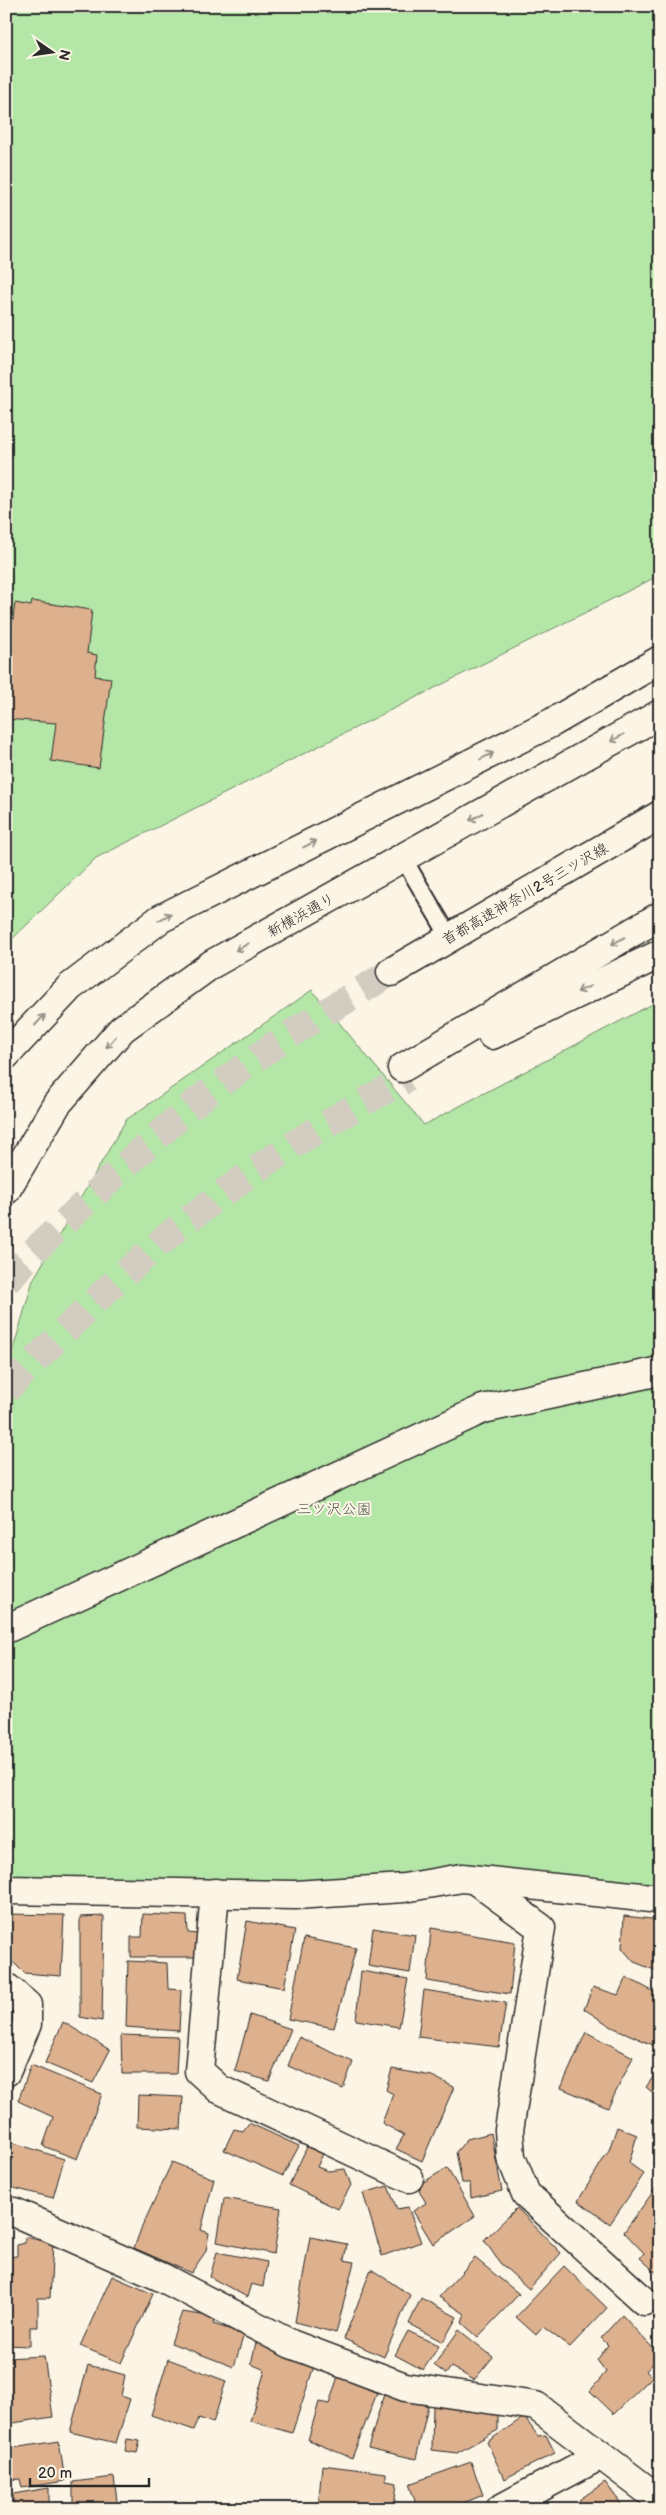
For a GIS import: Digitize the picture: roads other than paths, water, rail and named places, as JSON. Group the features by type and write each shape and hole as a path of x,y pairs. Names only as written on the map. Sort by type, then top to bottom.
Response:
{"main road":[{"path":"6,1055 70,987 160,919 553,722 660,660"},
{"name":"新横浜通り","path":"6,1190 57,1104 122,1029 212,964 660,714"},
{"name":"首都高速神奈川2号三ツ沢線","path":"391,972 660,815"},
{"path":"660,916 405,1073 660,954"},
{"path":"6,1629 483,1409 660,1371"},
{"path":"6,1890 296,1895 404,1888 462,1878 660,1899"},
{"path":"474,1880 541,1928 509,2130 511,2157 526,2194 644,2301"},
{"path":"215,1893 199,2071 220,2089 409,2178"},
{"path":"6,1987 28,2005 27,2024 6,2072"},
{"path":"6,2213 14,2212 161,2277 291,2344 405,2387 536,2406 599,2456 660,2500"},
{"path":"500,2509 599,2456"}],"lane":[{"path":"403,858 450,938"}],"tunnel":[{"path":"6,1282 31,1254 122,1168 197,1101 281,1040 391,972"},
{"path":"6,1391 101,1295 182,1224 313,1132 408,1078"}],"park label":[{"name":"三ツ沢公園","path":"334,1509"}]}
